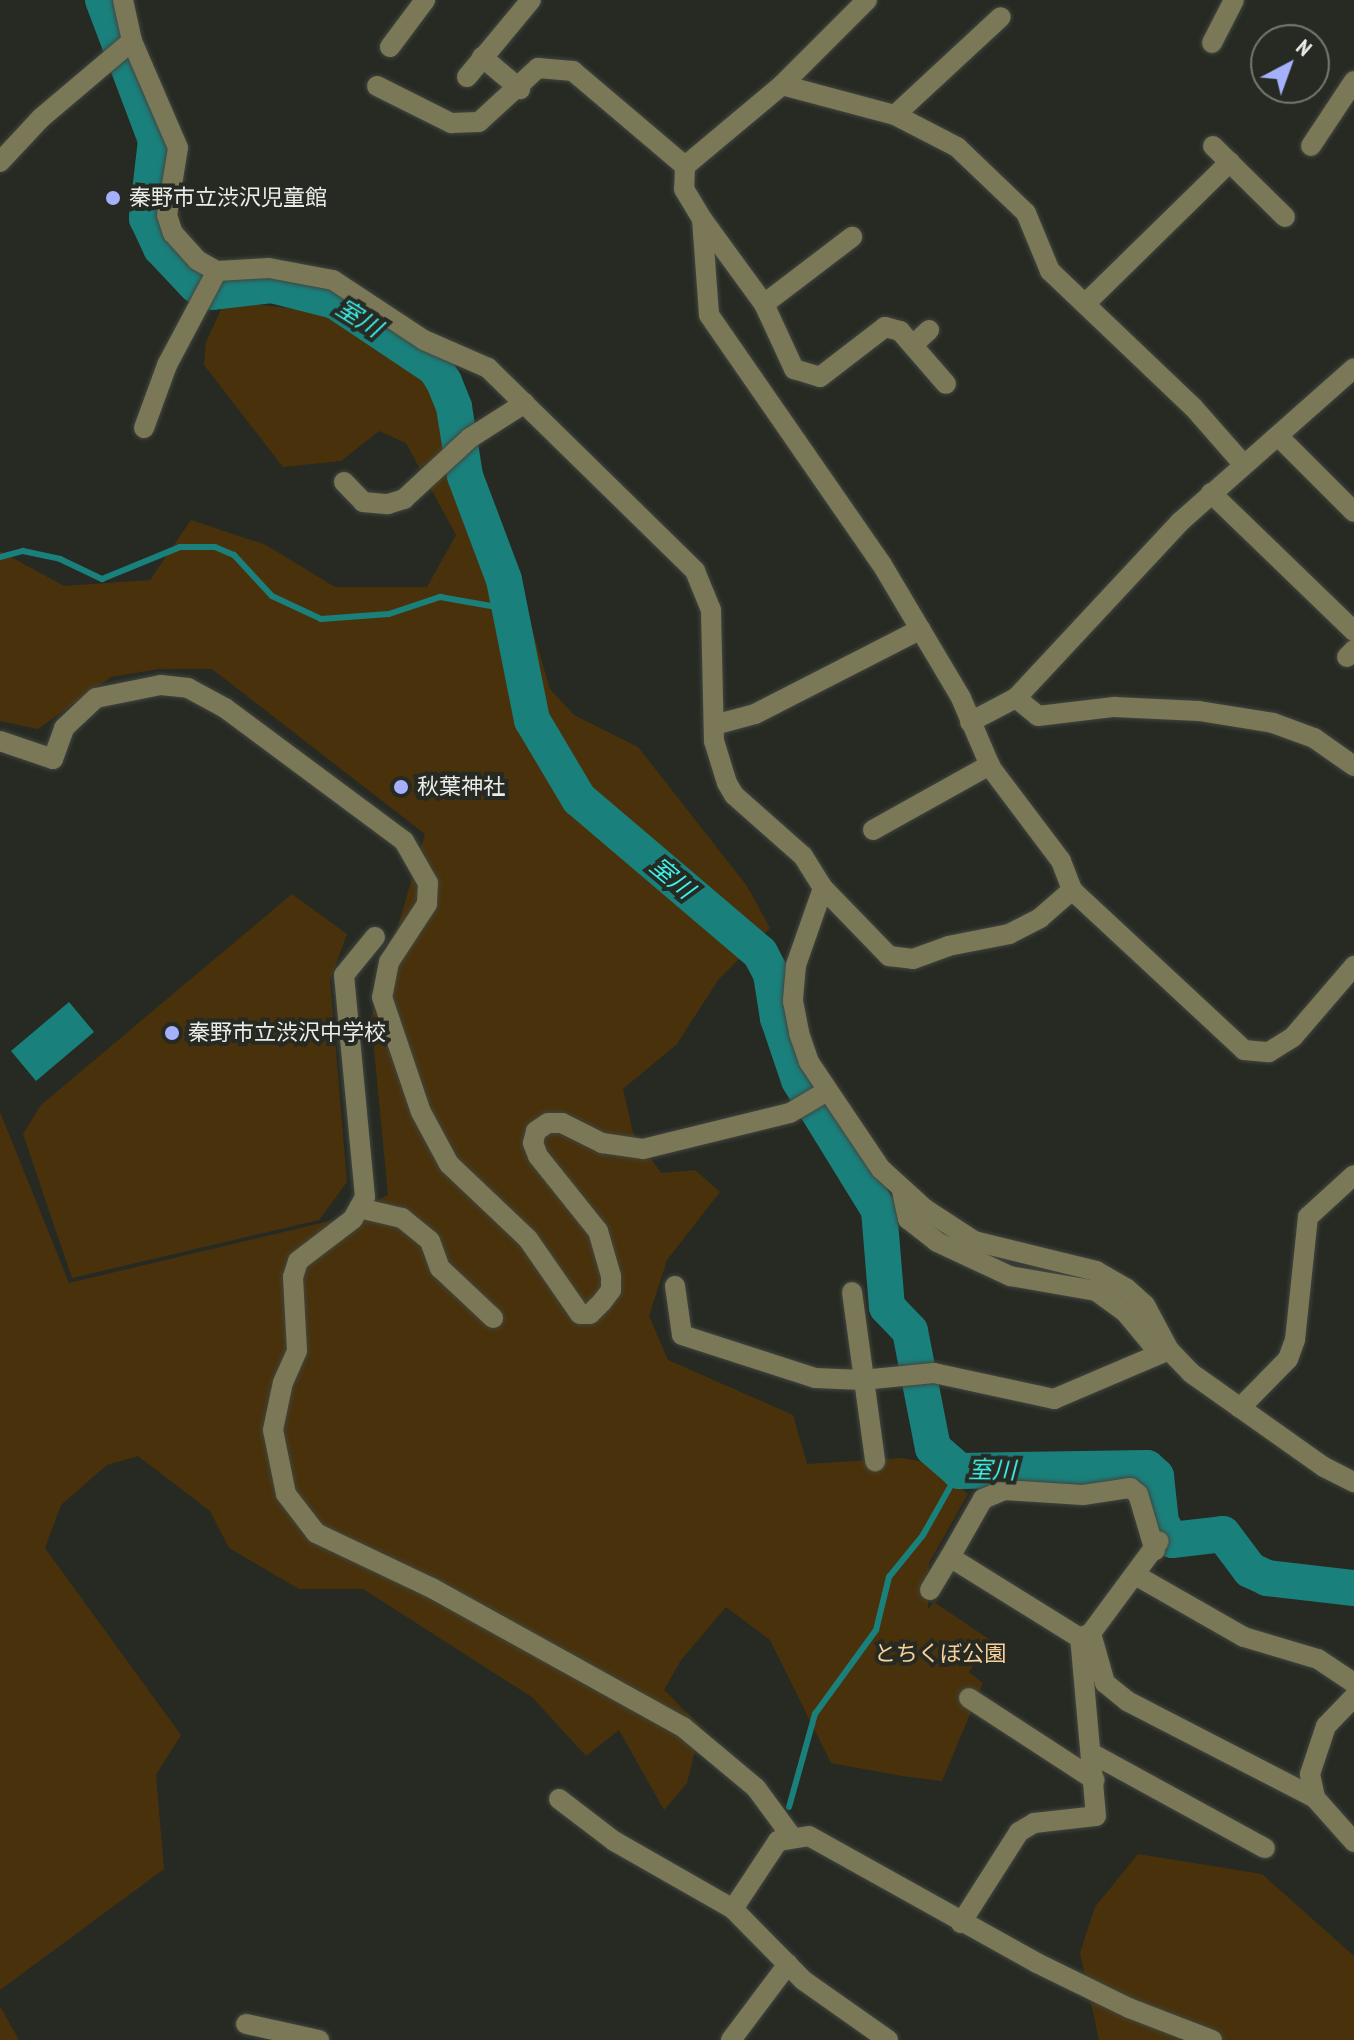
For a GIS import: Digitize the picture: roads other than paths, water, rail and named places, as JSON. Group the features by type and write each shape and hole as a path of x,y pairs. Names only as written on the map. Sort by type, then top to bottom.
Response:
{"street":[{"path":"123,0 130,43 178,148 167,194 173,233 215,275 269,268 333,280 424,340 488,368 695,571 711,610 717,758 734,795 803,856 823,888 889,956 913,959 948,946 1009,934 1040,918 1072,890"},
{"path":"390,47 425,0"},
{"path":"467,77 531,0"},
{"path":"867,0 782,85 685,166 684,189 764,304 794,369 820,377 885,327 900,331 946,384"},
{"path":"1212,43 1234,0"},
{"path":"895,115 1001,17"},
{"path":"0,162 41,118 130,43"},
{"path":"482,57 520,89"},
{"path":"377,86 451,123 479,122 520,89 538,68 573,71 685,166"},
{"path":"1311,146 1354,81"},
{"path":"782,85 797,93 855,101 895,115 957,147 1026,213 1050,271 1193,407 1243,464"},
{"path":"1213,146 1285,217"},
{"path":"1085,304 1230,162"},
{"path":"702,219 709,315 921,629 990,765 1061,861 1072,890 1244,1050 1269,1052 1293,1037 1354,966"},
{"path":"764,304 852,237"},
{"path":"144,428 167,365 215,275"},
{"path":"913,345 929,330"},
{"path":"970,722 1016,698 1211,493 1354,368"},
{"path":"344,482 363,502 388,504 404,499 470,438 525,403"},
{"path":"1278,436 1354,512"},
{"path":"1211,493 1354,631"},
{"path":"714,725 755,714 921,629"},
{"path":"0,741 53,759 64,728 96,698 161,685 188,688 225,708 404,841 428,883 427,904 395,953 383,979 382,997 432,1139 449,1164 528,1239 580,1314 590,1314 602,1302 611,1290 611,1276 598,1231 538,1156 533,1143 536,1131 548,1123 562,1123 613,1147 643,1149 790,1113 823,1094"},
{"path":"1016,698 1038,716 1114,707 1199,711 1273,723 1314,738 1354,766"},
{"path":"873,830 990,765"},
{"path":"823,888 796,965 793,1001 809,1062 823,1094 902,1191 974,1241 1096,1271 1126,1288 1145,1305 1165,1352 1324,1467 1354,1482"},
{"path":"395,953 368,931 344,975 365,1197 353,1219 298,1261 293,1277 297,1351 283,1382 273,1430 286,1494 296,1512 316,1533 432,1588 641,1708 683,1727 756,1788 792,1837"},
{"path":"1240,1408 1288,1359 1295,1340 1308,1217 1354,1175"},
{"path":"359,1208 402,1218 430,1241 440,1268 493,1318"},
{"path":"675,1286 682,1335 815,1378 862,1380 934,1373 1054,1399 1165,1352"},
{"path":"852,1292 875,1461"},
{"path":"930,1590 983,1499 1004,1490 1083,1495 1130,1488 1138,1494 1157,1546 1137,1576 1086,1636 1096,1816 1034,1823 1019,1832 961,1923"},
{"path":"950,1557 1086,1636 1105,1683 1127,1701 1315,1798 1354,1842"},
{"path":"1137,1576 1244,1637 1318,1659 1354,1683"},
{"path":"1315,1798 1310,1774 1326,1726 1354,1697"},
{"path":"969,1698 1095,1780"},
{"path":"1093,1754 1265,1848"},
{"path":"559,1799 614,1841 733,1909 803,1980 888,2040"},
{"path":"733,1909 778,1841 809,1836 844,1853 961,1923 1129,2008 1212,2040"},
{"path":"731,2040 788,1964"},
{"path":"246,2024 319,2040"}],"water":[{"path":"69,1002 94,1032 36,1081 11,1051"}],"waterway":[{"name":"室川","path":"103,0 156,140 147,218 161,248 196,285 213,292 272,285 335,301 435,368 444,382 454,407 465,476 504,580 532,720 579,799 760,953 771,974 778,1018 799,1080 879,1210 887,1307 910,1331 933,1448 959,1471 1147,1468 1156,1476 1161,1523 1172,1540 1223,1534 1250,1570 1267,1578 1354,1588"},
{"path":"0,557 23,551 60,559 102,579 180,547 215,547 234,555 272,596 321,619 389,614 440,597 508,609"},
{"path":"789,1807 815,1714 876,1630 889,1577 923,1535 959,1471"}],"place":[{"name":"秦野市立渋沢児童館","path":"113,198"},
{"name":"秋葉神社","path":"401,787"},
{"name":"秦野市立渋沢中学校","path":"172,1033"}],"park label":[{"name":"とちくぼ公園","path":"940,1654"}]}
